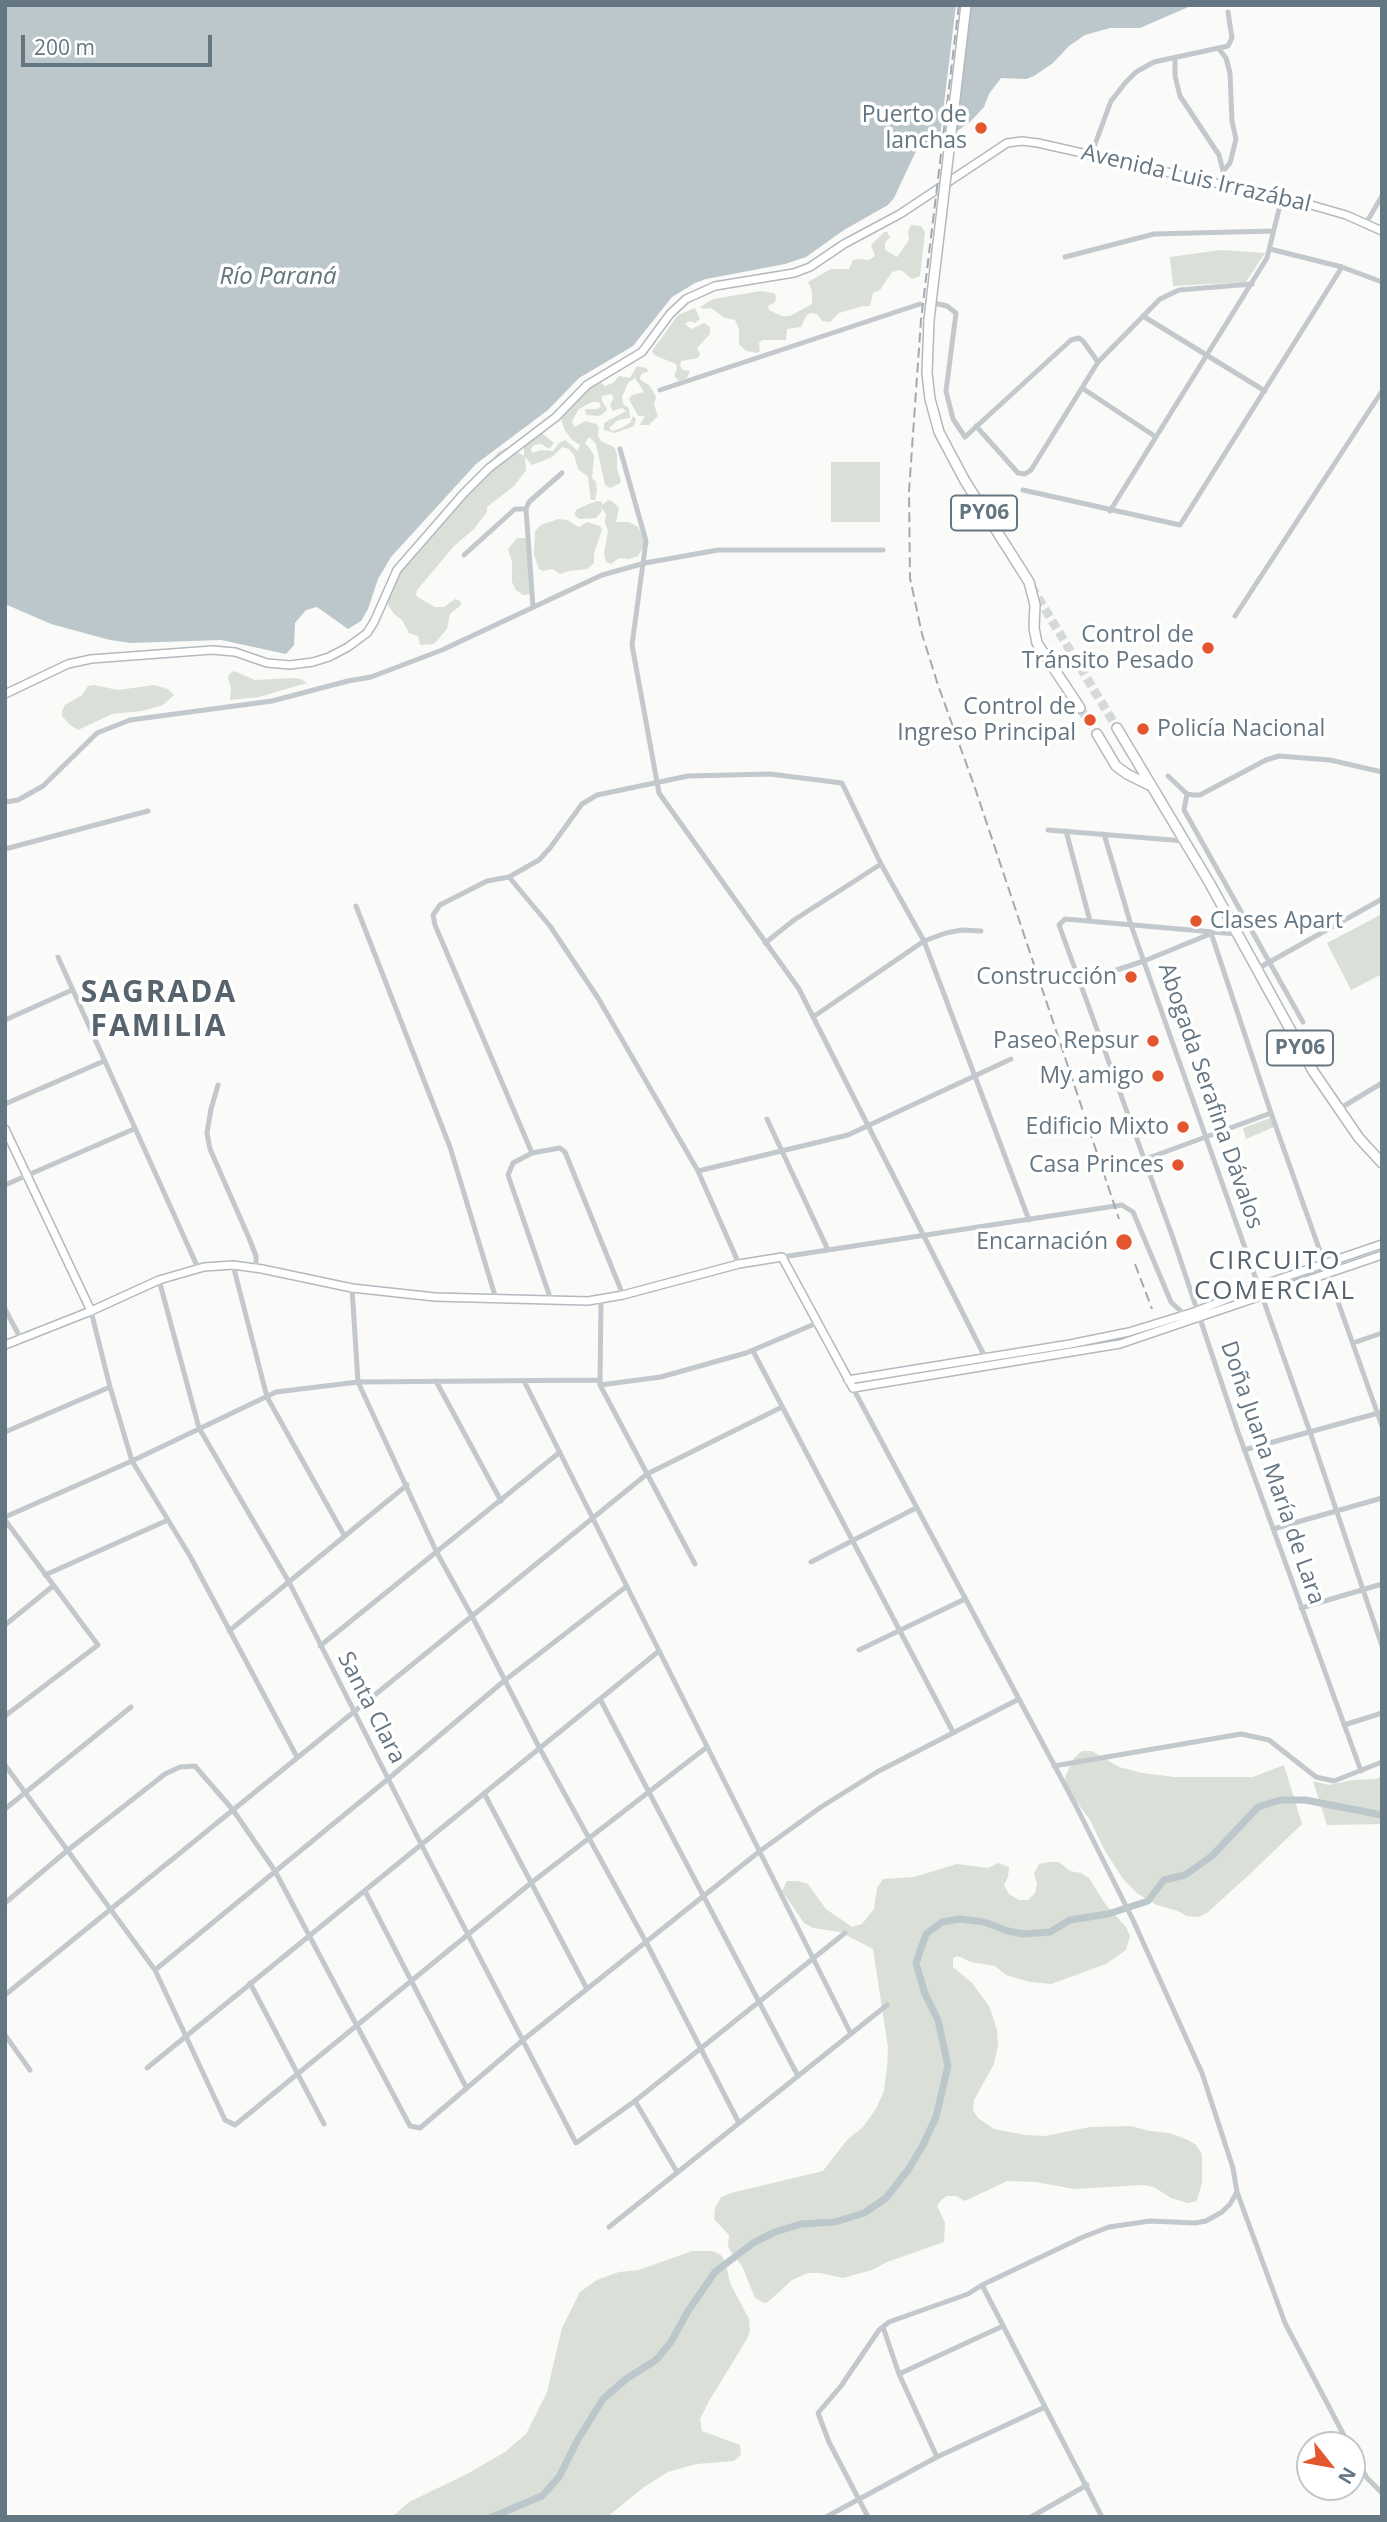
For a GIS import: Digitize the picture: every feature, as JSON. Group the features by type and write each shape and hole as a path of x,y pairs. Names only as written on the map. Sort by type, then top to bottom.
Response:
{"highway":[{"name":"PY06","path":"967,5 929,320 927,373 930,399 939,432 965,481 1029,582 1035,605 1034,628 1037,643 1080,708"},
{"name":"PY06","path":"1118,728 1185,841 1312,1071 1359,1138 1382,1163"},
{"path":"1097,734 1116,766 1153,787"}],"main road":[{"name":"Avenida Luis Irrazábal","path":"5,694 68,664 91,659 212,650 235,652 267,663 290,665 313,662 348,647 367,633 397,570 464,493 489,468 556,417 587,385 642,352 670,314 686,299 715,286 794,273 810,267 855,237 900,214 1007,143 1022,141 1282,198 1328,209 1382,231"},
{"path":"5,1129 91,1311"},
{"path":"848,1380 1108,1338 1184,1314 1198,1314 1259,1286 1382,1244"},
{"path":"5,1345 91,1311 159,1280 198,1268 233,1265 352,1288 435,1297 601,1300 739,1264 782,1257 853,1388 1106,1347 1198,1314 1329,1275 1382,1255"}],"street":[{"path":"1091,155 1111,101 1126,82 1136,72 1154,62 1228,46 1232,38 1228,12"},
{"path":"1219,49 1227,58 1230,73 1232,121 1236,139 1230,163 1223,171"},
{"path":"1175,57 1175,76 1180,96 1219,155 1223,171 1221,184"},
{"path":"1366,223 1382,196"},
{"path":"1110,510 1267,258 1282,198"},
{"path":"1065,257 1154,234 1273,231"},
{"path":"1270,249 1342,267 1382,282"},
{"path":"1023,490 1180,525 1342,267"},
{"path":"976,426 1018,473 1025,474 1031,470 1098,362 1160,299 1179,290 1252,284"},
{"path":"934,303 947,306 956,313 946,391 953,419 965,437 1075,338 1083,341 1098,362"},
{"path":"660,390 920,304"},
{"path":"1143,316 1265,391"},
{"path":"1082,388 1156,437"},
{"path":"1236,617 1382,391"},
{"path":"620,449 646,541 632,645 659,793 799,989 985,1357"},
{"path":"533,607 526,509 529,502 562,473"},
{"path":"464,555 516,509 526,509"},
{"path":"5,802 18,800 43,786 97,733 130,720 272,701 371,677 442,650 602,575 645,563 718,550 883,550"},
{"path":"1168,776 1187,793 1200,795 1279,755 1330,760 1382,772"},
{"path":"532,1153 435,925 433,915 440,905 487,881 509,877 539,860 582,804 597,795 688,776 770,774 842,783 881,864 924,941 1029,1220"},
{"path":"1187,793 1184,810 1303,1022"},
{"path":"5,849 148,811"},
{"path":"1048,830 1185,841"},
{"path":"1066,831 1090,921 1211,933 1234,929"},
{"name":"Abogada Serafina Dávalos","path":"1104,834 1131,925 1310,1432 1382,1646"},
{"path":"765,943 794,920 881,864"},
{"path":"509,877 550,926 598,999 698,1171 739,1264"},
{"path":"1257,969 1382,899"},
{"path":"356,906 450,1147 496,1299"},
{"name":"Doña Juana María de Lara","path":"1090,921 1065,919 1060,923 1060,928 1173,1238 1244,1450 1360,1771"},
{"path":"1080,982 1144,961 1211,933 1234,929"},
{"path":"813,1017 924,941 962,930 981,932"},
{"path":"1211,933 1271,1113 1380,1413 1382,1426"},
{"path":"58,957 198,1268"},
{"path":"5,1020 72,990"},
{"path":"698,1171 848,1135 1011,1059"},
{"path":"5,1104 104,1061"},
{"path":"1338,1109 1382,1083"},
{"path":"218,1085 208,1133 210,1149 256,1256 256,1268"},
{"path":"1143,1160 1271,1113"},
{"path":"767,1119 828,1251"},
{"path":"5,1185 134,1129"},
{"path":"551,1300 508,1175 513,1163 532,1153 560,1148 565,1152 623,1295"},
{"path":"782,1257 1119,1205 1128,1207 1133,1212 1171,1302 1184,1314"},
{"path":"233,1265 267,1397 344,1535"},
{"name":"Santa Clara","path":"159,1280 200,1428 289,1582 576,2143 635,2101"},
{"path":"352,1288 358,1382 437,1553 646,1942 739,2123"},
{"path":"600,1385 601,1300"},
{"path":"5,1309 21,1339"},
{"path":"91,1311 132,1461 190,1556 297,1757"},
{"path":"600,1385 660,1377 753,1350 817,1323"},
{"path":"1353,1343 1382,1333"},
{"path":"753,1350 953,1732"},
{"path":"5,1716 98,1644 6,1523 276,1392 358,1382 599,1380 695,1564"},
{"path":"436,1381 500,1501"},
{"path":"524,1381 851,2034"},
{"path":"5,1432 110,1388"},
{"path":"853,1388 1124,1900 1202,2073 1233,2168 1237,2192 1285,2323 1342,2431"},
{"path":"5,1995 647,1474 782,1407"},
{"path":"1244,1450 1380,1413"},
{"path":"320,1646 560,1452"},
{"path":"229,1631 407,1485"},
{"path":"1273,1529 1382,1498"},
{"path":"811,1562 916,1508"},
{"path":"45,1575 168,1520"},
{"path":"1301,1608 1382,1584"},
{"path":"5,1625 53,1586"},
{"path":"155,1970 504,1681 627,1586"},
{"path":"859,1650 965,1599"},
{"path":"147,2068 659,1651"},
{"path":"600,1699 798,2076"},
{"path":"5,1903 165,1774 180,1767 195,1766 233,1810 275,1871 413,2128 419,2128 523,2040 760,1851 821,1807 877,1772 1019,1699"},
{"path":"5,1809 131,1707"},
{"path":"1343,1725 1382,1713"},
{"path":"1055,1766 1241,1734 1269,1740 1316,1777 1334,1781 1382,1762"},
{"path":"5,1765 155,1970 225,2120 235,2125 468,1934 708,1747"},
{"path":"484,1793 587,1989"},
{"path":"365,1891 466,2087"},
{"path":"677,2172 635,2101 845,1933"},
{"path":"250,1983 324,2124"},
{"path":"609,2227 887,2005"},
{"path":"5,2035 30,2070"},
{"path":"868,2517 829,2442 818,2413 841,2386 869,2342 883,2327 889,2322 968,2294 1083,2237 1109,2227 1150,2221 1206,2221 1222,2212 1237,2192"},
{"path":"982,2285 1102,2517"},
{"path":"898,2374 1003,2326"},
{"path":"883,2327 898,2374 937,2457"},
{"path":"826,2517 937,2457 1045,2407"},
{"path":"1366,2476 1382,2493"},
{"path":"1031,2517 1087,2485"}],"shaded area":[{"path":"911,225 921,226 925,232 920,276 912,279 901,270 892,272 880,290 873,293 870,306 839,313 830,322 822,321 817,314 811,313 806,316 801,327 787,329 786,340 762,340 757,353 746,351 739,344 739,329 735,320 725,318 711,308 700,307 713,299 761,291 774,293 776,296 775,302 768,306 769,310 782,316 790,316 812,304 812,291 808,282 831,269 849,269 853,260 869,260 875,256 871,245 884,232 890,237 885,243 885,250 897,257 909,240 908,231"},
{"path":"1221,250 1265,253 1246,282 1173,286 1170,257"},
{"path":"695,308 700,319 695,323 690,321 685,324 691,329 704,323 710,327 710,334 697,348 700,354 698,358 681,361 683,370 690,371 687,378 679,381 674,376 676,364 654,355 652,351 678,315"},
{"path":"637,366 649,371 641,374 640,379 650,386 656,397 654,405 658,416 649,425 640,425 645,416 638,416 629,399 632,395 644,392 635,378 628,383 622,397 623,404 629,408 630,418 618,420 609,428 612,431 621,428 630,423 633,416 636,419 634,426 615,433 604,430 604,423 626,411 622,408 612,410 610,405 614,398 611,394 602,396 607,409 604,413 599,416 586,415 585,409 601,407 599,402 592,402 579,409 572,421 574,427 586,421 596,424 601,441 614,447 621,481 619,484 610,488 605,485 596,444 589,437 585,443 594,456 592,478 596,482 595,500 591,500 588,477 578,469 569,449 562,447 552,457 532,465 525,457 526,470 514,486 487,507 487,512 474,529 455,545 417,590 416,595 419,598 435,607 444,607 455,599 460,601 461,605 450,614 447,629 434,644 420,645 418,636 409,633 402,620 386,602 398,568 475,475 487,467 498,452 511,448 524,456 524,446 542,433 554,443 549,449 541,444 534,445 532,453 541,450 553,451 565,440 578,451 580,445 572,440 561,419 575,398 584,396 590,384 597,379 605,386 613,383 619,376 630,378"},
{"path":"831,462 880,462 880,522 831,522"},
{"path":"608,500 619,508 616,522 629,522 638,527 644,539 638,556 619,558 611,564 606,562 604,554 608,531 606,514 600,506 602,511 596,518 579,519 574,514 577,509 589,504 597,501 602,502 602,505"},
{"path":"558,519 567,520 579,527 587,522 600,526 602,530 594,553 594,563 587,569 560,574 552,569 539,569 534,555 535,531 541,525"},
{"path":"517,538 526,538 531,594 523,595 516,590 512,582 512,562 508,549"},
{"path":"234,671 255,680 291,678 307,683 259,697 230,700 228,678"},
{"path":"154,685 168,689 174,695 163,705 142,711 112,714 78,730 62,716 62,711 65,705 82,695 88,686 118,690"},
{"path":"1382,914 1382,974 1351,990 1327,943"},
{"path":"1270,1118 1274,1127 1246,1139 1243,1128"},
{"path":"1082,1751 1092,1751 1119,1767 1175,1777 1253,1777 1284,1765 1302,1824 1207,1913 1198,1917 1187,1916 1157,1905 1138,1894 1123,1879 1105,1851 1090,1820 1066,1787 1065,1777 1074,1758"},
{"path":"1382,1776 1382,1824 1327,1825 1313,1781 1329,1785"},
{"path":"1059,1862 1070,1871 1089,1878 1106,1905 1126,1927 1130,1936 1126,1950 1106,1964 1051,1984 1030,1982 1006,1975 995,1966 971,1962 958,1956 953,1958 953,1967 972,1983 989,2006 997,2030 998,2046 994,2064 974,2100 973,2110 978,2118 994,2129 1025,2135 1045,2136 1090,2127 1131,2126 1169,2133 1188,2140 1196,2145 1202,2154 1202,2182 1197,2201 1188,2203 1171,2198 1154,2187 1143,2185 1074,2189 1036,2182 1007,2181 965,2201 956,2196 947,2196 941,2200 937,2206 945,2223 944,2242 872,2270 843,2278 808,2273 792,2280 768,2302 764,2303 755,2298 743,2268 728,2247 729,2235 714,2219 715,2208 721,2197 823,2171 876,2109 884,2091 887,2068 888,2047 873,1949 840,1932 813,1928 804,1923 782,1891 787,1881 808,1884 826,1909 852,1927 862,1924 874,1909 877,1888 883,1879 914,1877 957,1864 988,1868 998,1863 1009,1867 1004,1885 1009,1894 1019,1900 1028,1900 1035,1893 1037,1884 1034,1874 1039,1864"},
{"path":"692,2251 712,2251 721,2255 726,2263 730,2283 749,2319 750,2331 747,2339 700,2419 702,2431 740,2445 741,2455 734,2461 696,2464 668,2472 644,2487 607,2517 392,2517 409,2502 505,2452 526,2434 547,2392 562,2328 580,2292 597,2280 619,2272 639,2270"}],"water":[{"name":"Río Paraná","path":"5,5 1193,5 1140,28 1110,28 1085,35 1034,76 1026,79 1001,78 989,94 984,107 971,121 948,138 926,143 915,153 888,205 844,230 806,257 785,264 706,279 672,297 633,346 579,378 548,410 476,464 391,557 378,579 361,621 348,629 317,607 306,610 295,623 294,645 286,654 221,640 131,643 110,640 51,624 5,604"}],"pier":[{"path":"956,5 970,5 953,139 939,145"}],"waterway":[{"path":"492,2517 542,2496 559,2477 603,2399 626,2379 656,2360 671,2342 688,2311 715,2272 753,2243 775,2232 801,2224 835,2222 864,2213 886,2198 908,2170 936,2117 948,2066 938,2020 925,1994 916,1963 926,1934 942,1922 960,1919 984,1922 1024,1934 1050,1932 1070,1920 1108,1914 1148,1901 1164,1880 1185,1875 1212,1856 1258,1807 1280,1800 1305,1800 1382,1815"}],"tunnel":[{"path":"1031,586 1117,728"},
{"path":"1080,708 1097,734"}],"railway":[{"path":"959,5 921,320 909,491 910,578 922,634 938,685 1119,1219"},
{"path":"1135,1264 1152,1309"}],"place":[{"name":"Puerto de lanchas","path":"981,128"},
{"name":"Control de Tránsito Pesado","path":"1208,648"},
{"name":"Control de Ingreso Principal","path":"1090,720"},
{"name":"Policía Nacional","path":"1143,729"},
{"name":"Clases Apart","path":"1196,921"},
{"name":"Construcción","path":"1131,977"},
{"name":"Paseo Repsur","path":"1153,1041"},
{"name":"My amigo","path":"1158,1076"},
{"name":"Edificio Mixto","path":"1183,1127"},
{"name":"Casa Princes","path":"1178,1165"},
{"name":"Encarnación","path":"1124,1242"}],"district":[{"name":"SAGRADA FAMILIA","path":"159,1010"},
{"name":"CIRCUITO COMERCIAL","path":"1275,1277"}]}
